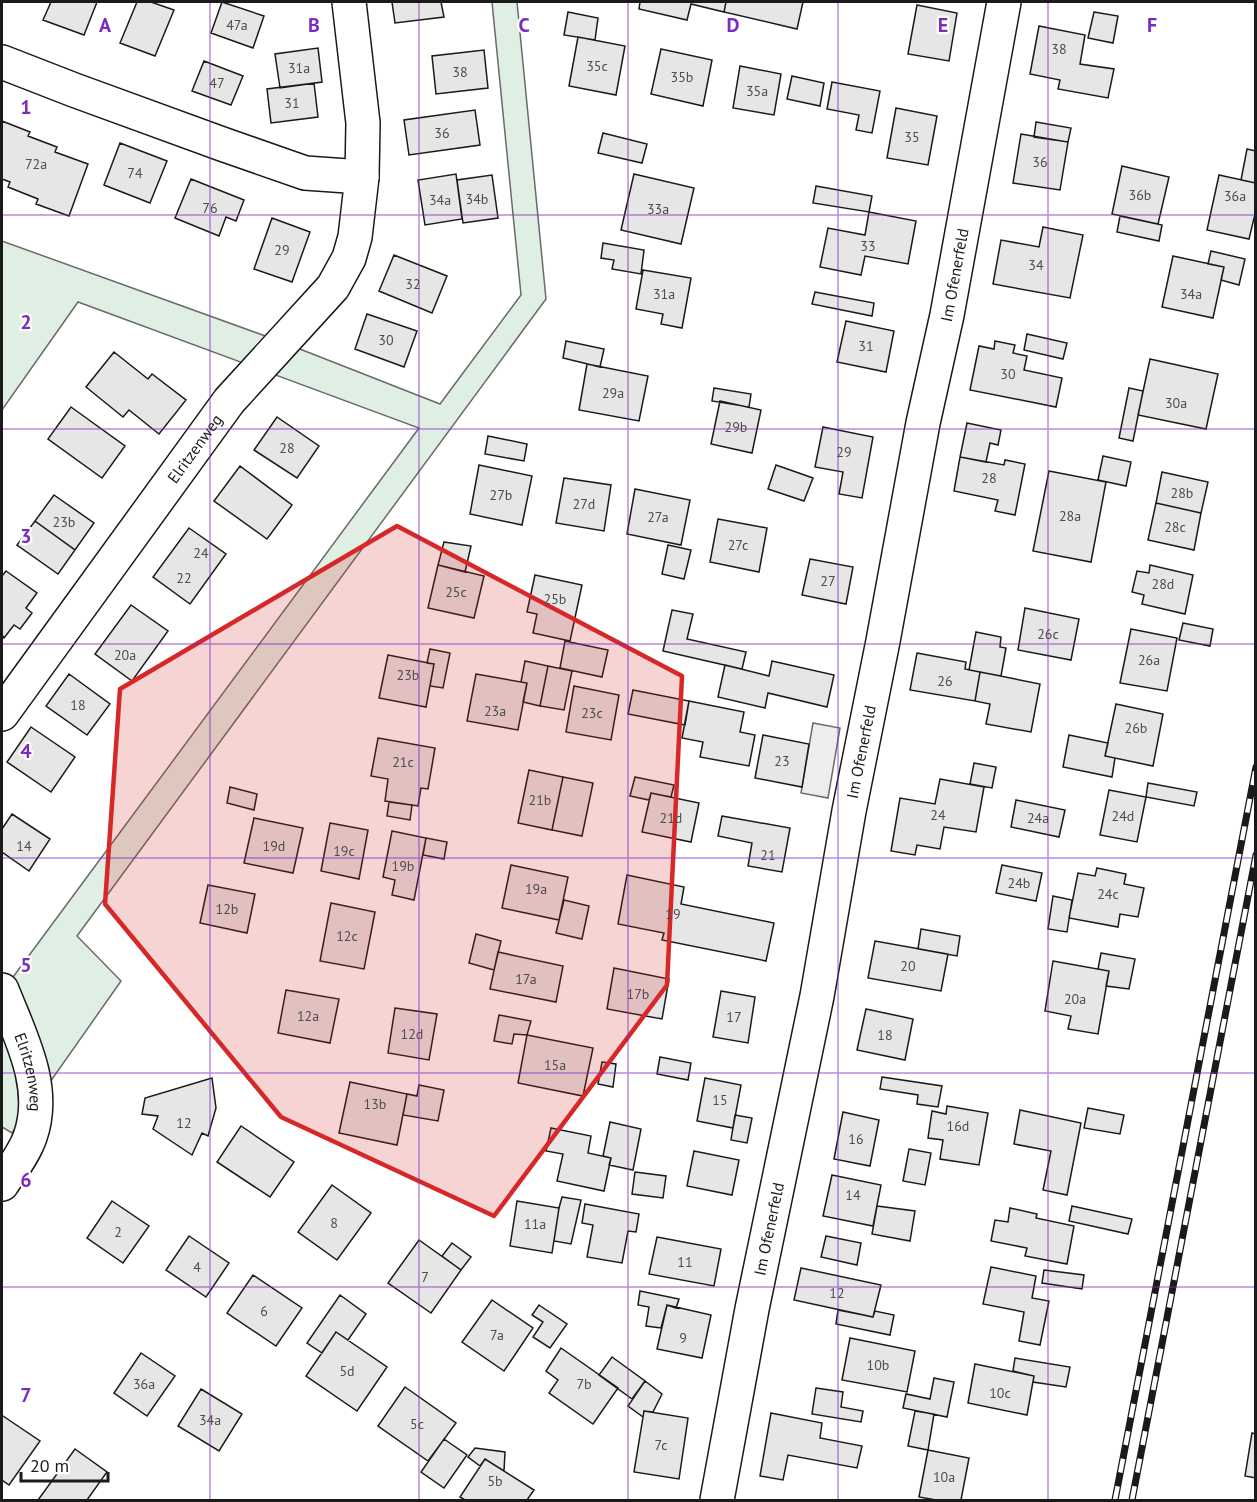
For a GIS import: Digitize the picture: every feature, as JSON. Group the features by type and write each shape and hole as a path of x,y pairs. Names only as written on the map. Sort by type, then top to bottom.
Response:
{"street":[{"name":"Elritzenweg","path":"2,714 229,401 333,287 349,258 355,237 362,177 363,123 349,2"},
{"name":"Im Ofenerfeld","path":"717,1500 752,1309 817,996 849,811 923,423 946,315 1004,2"},
{"path":"2,62 305,173 362,177"},
{"name":"Elritzenweg","path":"2,990 31,1065 36,1115 30,1137 19,1159 2,1184"}],"highlighted area":[{"path":"397,526 682,676 667,985 494,1216 281,1117 105,904 120,689"}],"green space":[{"path":"492,2 517,2 546,299 77,936 121,981 36,1102 2,992 419,428 78,302 2,410 2,241 282,342 440,404 521,295"},
{"path":"2,1008 16,1039 23,1117 12,1133 2,1127"}],"shaded area":[{"path":"813,723 840,728 828,798 801,793"}],"building":[{"path":"51,2 97,2 84,35 43,20"},
{"path":"137,2 151,2 174,10 155,56 120,43"},
{"path":"222,2 264,16 253,48 211,33"},
{"path":"392,2 441,2 444,17 395,23"},
{"path":"640,2 726,2 724,12 691,4 687,20 639,9"},
{"path":"726,2 803,2 797,29 724,12"},
{"path":"917,5 957,13 949,61 908,54"},
{"path":"568,12 598,18 595,40 564,35"},
{"path":"1094,12 1118,16 1113,43 1088,38"},
{"path":"1039,26 1085,35 1080,64 1114,69 1108,98 1058,89 1060,80 1030,74"},
{"path":"578,37 625,46 616,95 569,86"},
{"path":"318,48 322,82 280,88 275,54"},
{"path":"661,49 712,60 703,106 651,94"},
{"path":"484,50 488,88 436,94 432,56"},
{"path":"204,61 243,76 231,105 192,91"},
{"path":"740,66 781,74 774,115 733,108"},
{"path":"792,76 824,83 820,106 787,99"},
{"path":"832,82 880,91 872,133 856,130 859,115 827,109"},
{"path":"314,83 318,117 271,123 267,89"},
{"path":"896,108 937,116 928,165 887,158"},
{"path":"475,110 480,145 409,155 404,120"},
{"path":"2,121 30,132 28,136 57,147 55,152 88,164 69,216 36,204 38,199 8,187 10,182 2,179"},
{"path":"1036,122 1071,128 1068,142 1034,137"},
{"path":"603,133 647,144 642,163 598,153"},
{"path":"1021,134 1068,142 1060,190 1013,183"},
{"path":"120,143 167,161 150,203 104,185"},
{"path":"1247,149 1256,151 1256,183 1241,180"},
{"path":"1122,166 1169,177 1158,224 1112,214"},
{"path":"456,174 462,219 425,225 418,180"},
{"path":"634,174 694,188 681,244 621,230"},
{"path":"492,175 498,218 463,223 457,180"},
{"path":"1219,175 1256,183 1256,210 1249,239 1207,230"},
{"path":"191,179 244,200 236,221 226,217 219,236 175,218"},
{"path":"816,186 872,196 869,212 813,203"},
{"path":"869,212 916,221 908,264 865,256 861,275 820,267 828,228 865,235"},
{"path":"1120,216 1162,225 1159,241 1117,232"},
{"path":"272,218 310,232 292,282 254,269"},
{"path":"1043,227 1083,235 1070,298 993,284 1001,240 1039,247"},
{"path":"603,243 644,250 641,274 612,269 614,260 601,258"},
{"path":"1211,251 1245,259 1239,285 1221,280 1224,267 1208,264"},
{"path":"394,255 447,276 432,313 379,291"},
{"path":"1173,256 1224,267 1213,318 1162,307"},
{"path":"643,270 691,278 682,328 661,324 663,314 636,309"},
{"path":"815,292 874,303 872,316 812,304"},
{"path":"367,314 417,331 404,367 355,349"},
{"path":"846,321 894,331 886,372 837,362"},
{"path":"1027,334 1067,343 1063,359 1024,350"},
{"path":"566,341 604,349 600,367 563,358"},
{"path":"995,341 1015,345 1013,353 1027,356 1024,370 1062,378 1056,407 970,390 979,346 994,349"},
{"path":"114,352 148,379 152,374 186,400 159,434 129,410 123,417 86,387"},
{"path":"1150,359 1218,374 1206,429 1138,415"},
{"path":"587,364 648,376 639,421 579,410"},
{"path":"714,388 751,394 749,407 712,401"},
{"path":"1129,388 1143,391 1133,441 1119,438"},
{"path":"720,401 761,410 752,453 711,444"},
{"path":"71,407 125,446 102,478 48,439"},
{"path":"277,417 319,446 297,478 254,450"},
{"path":"967,423 1001,430 998,445 990,443 986,462 960,457"},
{"path":"823,427 873,437 862,498 839,494 843,472 815,467"},
{"path":"488,436 527,444 524,461 485,454"},
{"path":"1103,456 1131,462 1126,486 1098,480"},
{"path":"960,457 1004,465 1005,460 1025,464 1015,515 995,511 998,500 954,491"},
{"path":"479,465 532,476 522,525 470,514"},
{"path":"776,465 813,478 804,501 768,489"},
{"path":"240,466 292,505 267,539 214,501"},
{"path":"1049,471 1106,482 1091,562 1033,551"},
{"path":"1162,472 1208,482 1201,513 1156,503"},
{"path":"564,478 611,485 604,531 556,523"},
{"path":"635,489 690,500 681,545 627,534"},
{"path":"54,495 94,523 75,550 35,521"},
{"path":"1156,503 1201,513 1194,550 1148,540"},
{"path":"718,519 767,528 759,572 710,562"},
{"path":"35,521 75,550 58,574 17,545"},
{"path":"189,528 226,554 190,604 153,577"},
{"path":"444,542 471,546 465,572 438,565"},
{"path":"668,545 691,550 684,579 662,574"},
{"path":"810,559 853,567 846,604 802,595"},
{"path":"438,565 484,576 474,618 428,608"},
{"path":"1150,565 1193,575 1185,614 1142,604 1144,595 1132,592 1137,571 1149,573"},
{"path":"6,571 37,593 26,608 32,613 20,629 14,625 4,638 2,635 2,576"},
{"path":"535,575 582,585 570,641 533,633 537,614 527,612"},
{"path":"131,605 168,631 132,681 95,654"},
{"path":"1025,608 1079,619 1071,660 1018,650"},
{"path":"672,610 693,614 687,639 746,652 742,669 663,651"},
{"path":"1183,623 1213,629 1210,646 1179,640"},
{"path":"1131,629 1177,638 1167,691 1120,683"},
{"path":"976,632 1001,637 1000,647 1006,648 1001,676 969,670"},
{"path":"565,641 608,650 602,677 560,668"},
{"path":"430,649 450,653 443,688 430,686 434,664 427,663"},
{"path":"917,653 966,662 965,669 980,672 975,701 910,690"},
{"path":"388,655 434,664 426,707 379,698"},
{"path":"525,661 548,666 540,706 523,702 527,683 521,682"},
{"path":"772,661 834,675 827,707 768,693 765,708 718,697 725,665 769,676"},
{"path":"548,666 572,671 564,710 540,706"},
{"path":"980,672 1040,684 1031,732 986,724 990,704 975,701"},
{"path":"69,674 110,704 87,735 46,706"},
{"path":"476,674 527,683 518,730 467,721"},
{"path":"574,686 619,695 611,740 566,732"},
{"path":"633,690 689,701 685,725 628,714"},
{"path":"689,701 744,712 740,732 755,735 749,766 700,757 703,742 682,738"},
{"path":"1116,704 1163,714 1153,766 1105,756"},
{"path":"31,727 75,757 51,792 7,762"},
{"path":"763,735 809,744 802,787 755,778"},
{"path":"1069,735 1108,743 1105,756 1115,758 1112,777 1063,767"},
{"path":"378,738 435,748 428,789 421,788 418,806 385,801 388,779 371,776"},
{"path":"974,763 996,767 992,788 970,784"},
{"path":"529,770 563,777 552,830 518,823"},
{"path":"563,777 593,783 582,836 552,830"},
{"path":"635,777 674,785 671,797 651,793 649,800 630,796"},
{"path":"940,779 984,787 976,832 944,827 940,849 917,845 915,855 891,851 900,798 935,804"},
{"path":"1148,783 1197,792 1194,806 1146,797"},
{"path":"230,787 257,794 254,810 227,803"},
{"path":"1109,790 1146,797 1137,842 1100,835"},
{"path":"651,793 699,803 691,842 642,832"},
{"path":"1016,800 1065,810 1059,837 1011,827"},
{"path":"389,802 412,805 410,820 387,816"},
{"path":"12,814 50,839 29,871 2,852 2,829"},
{"path":"722,816 790,828 782,872 748,866 752,843 718,836"},
{"path":"254,818 303,828 293,873 244,863"},
{"path":"330,823 368,830 359,879 321,871"},
{"path":"392,831 426,838 414,900 392,895 395,880 383,877"},
{"path":"426,838 447,842 444,859 423,855"},
{"path":"511,865 568,877 559,920 502,908"},
{"path":"1002,865 1042,873 1036,901 996,893"},
{"path":"1097,868 1126,874 1124,884 1144,888 1138,917 1120,914 1118,927 1069,918 1078,873 1095,876"},
{"path":"627,875 684,887 681,904 774,923 766,961 662,940 664,933 618,924"},
{"path":"208,885 255,894 247,933 200,923"},
{"path":"1053,896 1072,900 1067,932 1048,929"},
{"path":"564,900 589,906 582,939 556,933"},
{"path":"331,903 375,912 364,969 320,961"},
{"path":"921,929 960,936 957,956 918,949"},
{"path":"476,934 501,941 494,970 469,963"},
{"path":"875,941 948,954 941,991 868,978"},
{"path":"498,952 563,966 556,1002 490,989"},
{"path":"1101,953 1135,959 1129,989 1106,986 1109,971 1098,969"},
{"path":"1053,961 1109,971 1098,1034 1068,1029 1071,1016 1045,1011"},
{"path":"614,968 669,979 662,1019 607,1009"},
{"path":"286,990 339,999 330,1043 278,1033"},
{"path":"721,991 755,997 748,1043 713,1037"},
{"path":"395,1008 437,1014 429,1060 388,1053"},
{"path":"866,1009 913,1019 905,1060 857,1050"},
{"path":"499,1015 531,1021 527,1035 514,1034 512,1044 494,1041"},
{"path":"527,1035 593,1048 583,1096 518,1083"},
{"path":"660,1057 691,1063 688,1080 657,1074"},
{"path":"602,1062 616,1064 613,1087 598,1084"},
{"path":"882,1077 942,1086 938,1107 917,1104 918,1095 880,1089"},
{"path":"212,1078 216,1108 208,1136 202,1133 192,1155 153,1129 158,1116 142,1114 145,1098"},
{"path":"705,1078 741,1085 733,1128 697,1121"},
{"path":"350,1082 407,1094 397,1145 339,1133"},
{"path":"419,1085 444,1090 438,1121 403,1115 407,1094 417,1096"},
{"path":"947,1106 988,1113 979,1165 940,1159 943,1140 928,1138 932,1111 946,1114"},
{"path":"1088,1108 1124,1115 1120,1134 1084,1128"},
{"path":"1020,1110 1081,1123 1067,1195 1043,1190 1051,1151 1014,1144"},
{"path":"843,1112 879,1120 870,1166 834,1159"},
{"path":"735,1115 752,1118 747,1143 731,1140"},
{"path":"610,1122 641,1129 633,1170 609,1165 611,1158 603,1156"},
{"path":"241,1126 294,1162 270,1197 217,1162"},
{"path":"551,1128 591,1136 588,1153 611,1158 604,1191 557,1181 563,1154 546,1151"},
{"path":"909,1149 931,1153 925,1185 903,1181"},
{"path":"694,1151 739,1160 732,1195 687,1186"},
{"path":"635,1172 666,1176 663,1198 632,1194"},
{"path":"832,1175 881,1185 873,1226 823,1216"},
{"path":"332,1185 371,1213 337,1260 298,1232"},
{"path":"562,1197 581,1200 571,1244 554,1241"},
{"path":"112,1201 149,1226 123,1263 87,1238"},
{"path":"517,1201 559,1208 552,1253 510,1246"},
{"path":"585,1204 639,1214 636,1232 628,1231 622,1263 587,1257 593,1225 582,1223"},
{"path":"877,1206 915,1211 910,1241 872,1234"},
{"path":"1072,1206 1132,1219 1128,1234 1069,1221"},
{"path":"1010,1208 1037,1214 1036,1218 1074,1226 1067,1264 1025,1256 1027,1248 991,1241 995,1220 1008,1222"},
{"path":"189,1236 229,1263 206,1297 166,1270"},
{"path":"826,1236 861,1243 857,1265 821,1257"},
{"path":"657,1237 721,1249 714,1286 649,1274"},
{"path":"419,1240 461,1270 431,1313 388,1283"},
{"path":"452,1243 471,1257 461,1270 442,1256"},
{"path":"991,1267 1036,1276 1032,1298 1049,1301 1040,1345 1019,1341 1024,1312 983,1304"},
{"path":"801,1268 881,1285 873,1317 794,1300"},
{"path":"1044,1270 1084,1275 1082,1289 1042,1283"},
{"path":"253,1275 302,1308 276,1346 227,1313"},
{"path":"640,1291 679,1299 676,1308 667,1305 661,1328 646,1326 649,1307 638,1305"},
{"path":"340,1295 366,1314 348,1340 336,1332 322,1353 307,1343"},
{"path":"492,1300 533,1328 504,1371 462,1342"},
{"path":"539,1305 567,1324 550,1348 533,1337 543,1322 532,1315"},
{"path":"667,1305 711,1315 702,1358 657,1349"},
{"path":"838,1310 873,1317 875,1311 894,1315 890,1335 836,1324"},
{"path":"336,1332 387,1367 357,1411 306,1376"},
{"path":"850,1338 915,1351 907,1392 842,1380"},
{"path":"561,1348 618,1388 593,1424 549,1393 558,1380 546,1371"},
{"path":"141,1353 175,1376 147,1416 114,1393"},
{"path":"612,1357 645,1381 632,1399 599,1375"},
{"path":"1015,1358 1070,1367 1066,1387 1033,1382 1034,1376 1013,1371"},
{"path":"975,1364 1034,1376 1027,1415 968,1403"},
{"path":"934,1378 954,1382 947,1417 903,1408 906,1394 930,1399"},
{"path":"645,1381 662,1394 653,1412 644,1411 643,1417 628,1406"},
{"path":"405,1387 456,1423 428,1461 378,1426"},
{"path":"816,1388 843,1392 841,1407 863,1411 861,1422 812,1414"},
{"path":"201,1389 242,1414 219,1451 178,1426"},
{"path":"644,1411 688,1418 679,1479 634,1472"},
{"path":"915,1411 934,1414 928,1450 908,1446"},
{"path":"771,1413 822,1423 820,1438 862,1446 857,1468 788,1455 783,1480 760,1476"},
{"path":"3,1416 40,1441 9,1485 2,1480"},
{"path":"1252,1433 1256,1434 1256,1478 1245,1476"},
{"path":"444,1439 467,1455 444,1488 421,1472"},
{"path":"475,1448 505,1452 504,1471 485,1459 480,1466 468,1457"},
{"path":"75,1449 107,1472 87,1500 38,1500"},
{"path":"928,1450 969,1458 961,1500 919,1497"},
{"path":"485,1459 534,1490 527,1500 465,1500 460,1497"}],"railway":[{"path":"1115,1500 1256,767"},
{"path":"1132,1500 1256,855"}]}
